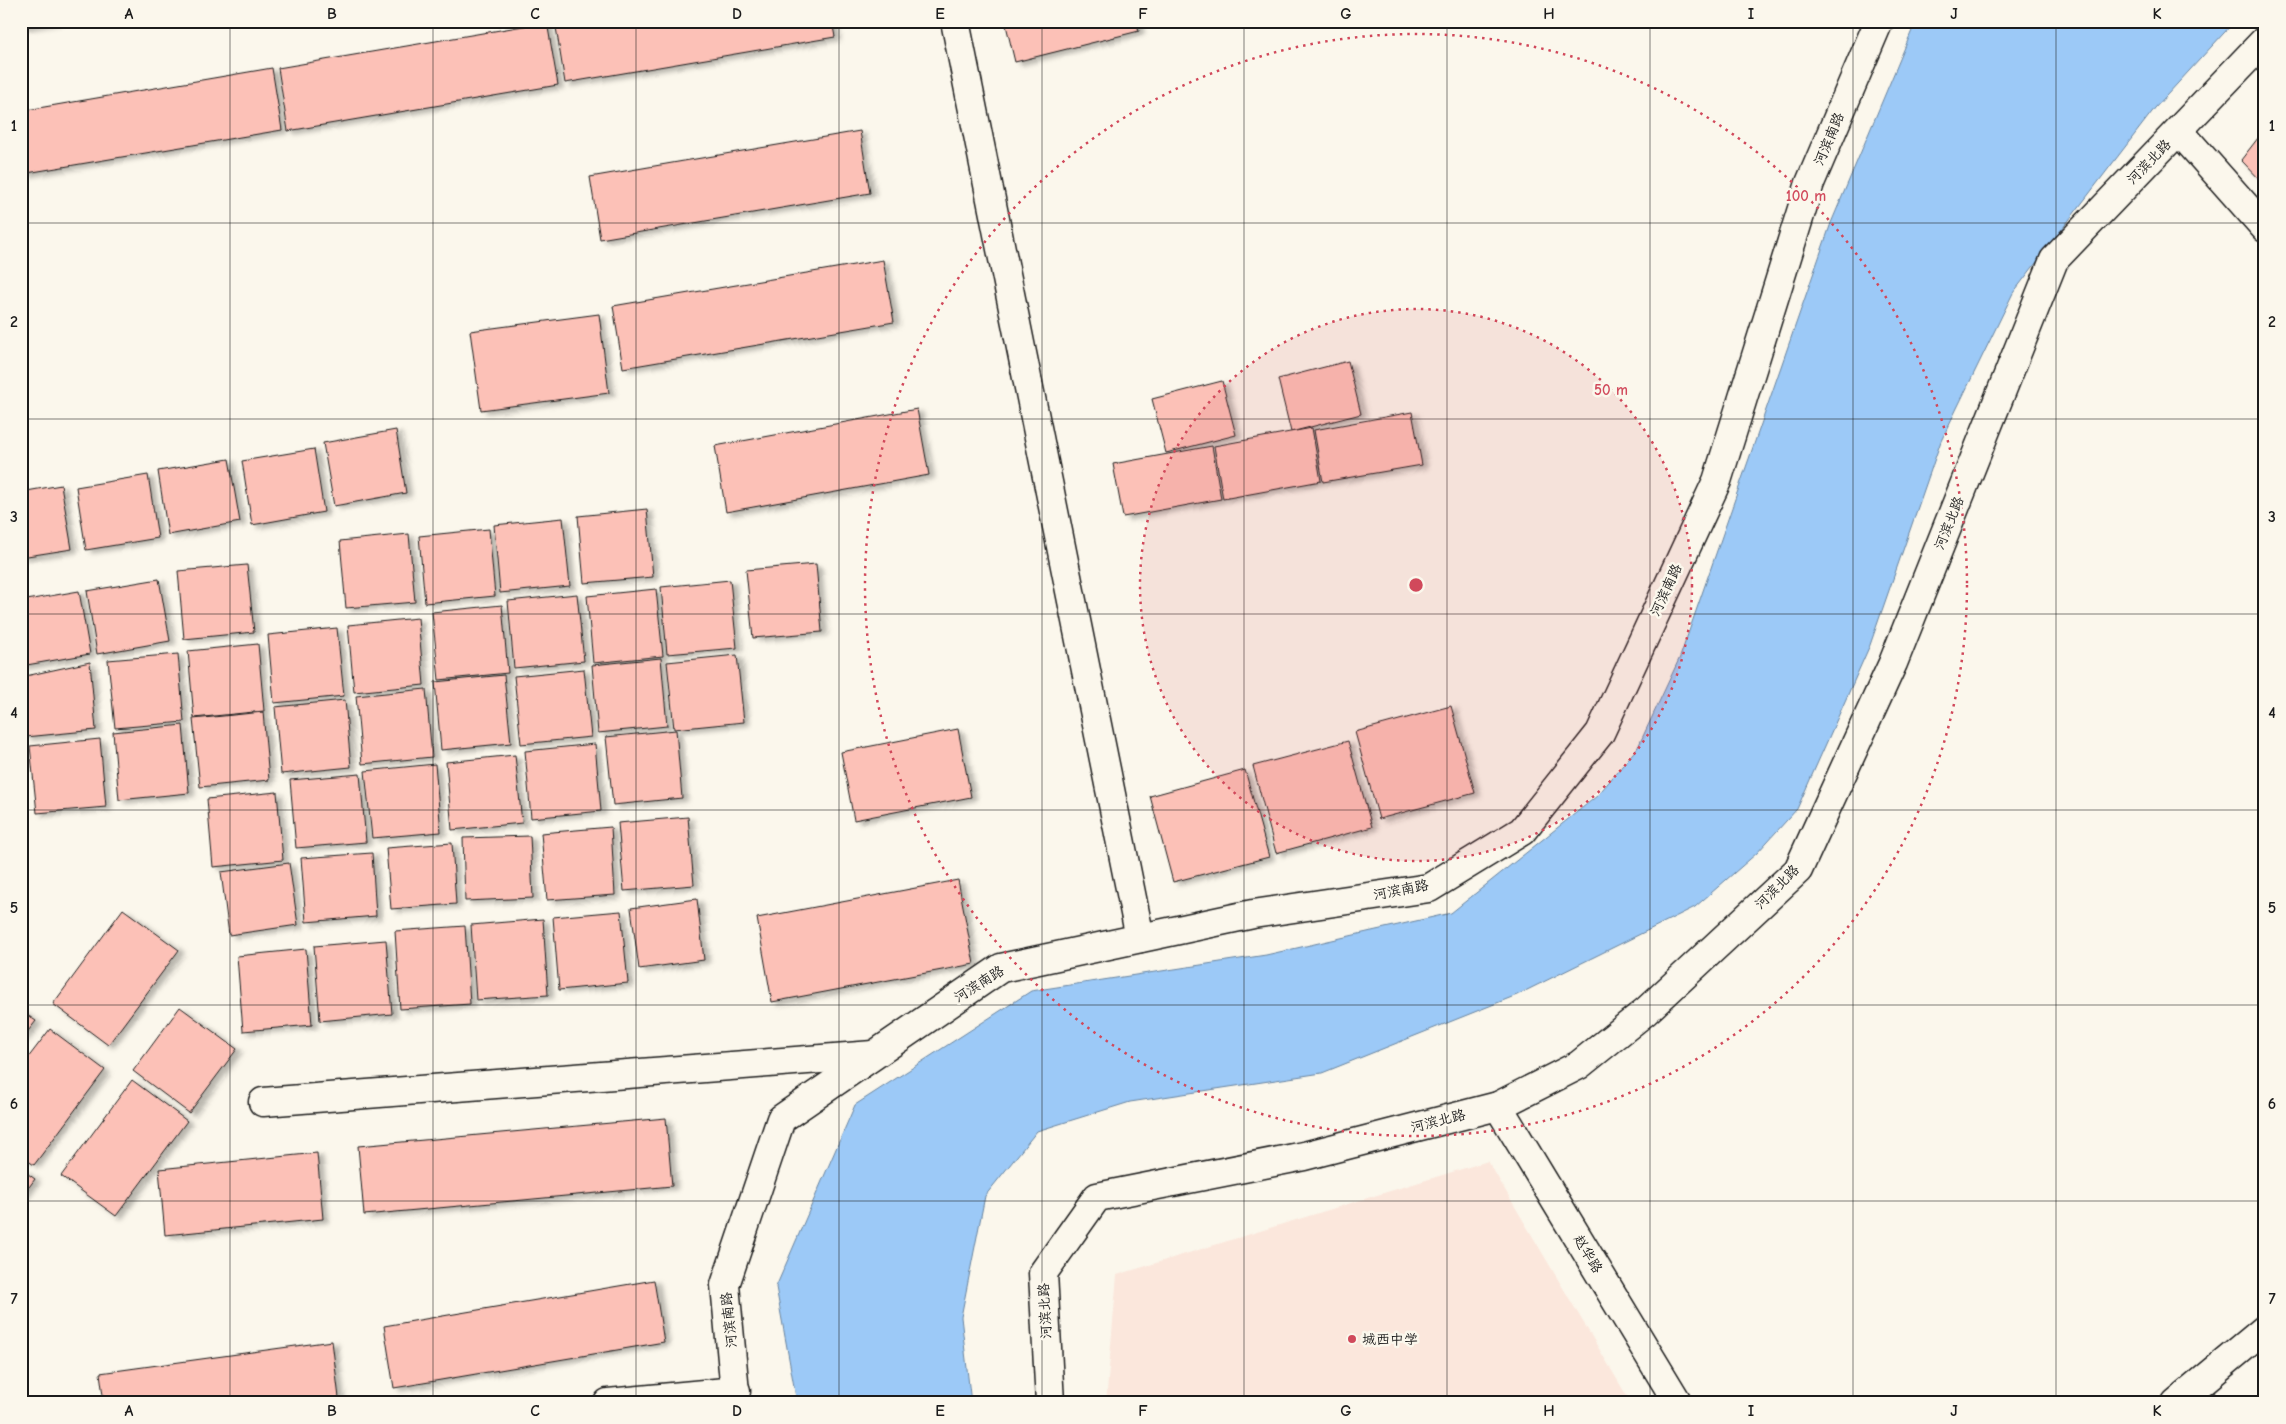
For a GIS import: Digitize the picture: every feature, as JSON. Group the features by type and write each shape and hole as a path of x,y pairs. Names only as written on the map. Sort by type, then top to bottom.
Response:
{"street":[{"path":"955,21 1140,938"},
{"name":"河滨南路","path":"736,1397 725,1285 781,1119 1001,968 1254,914 1428,888 1522,831 1600,733 1717,481 1810,182 1879,21"},
{"name":"河滨北路","path":"1050,1403 1043,1273 1097,1197 1304,1156 1498,1106 1579,1066 1646,1011 1798,870 1893,663 2054,260 2265,40"},
{"path":"2179,131 2265,228"},
{"path":"263,1102 873,1056"},
{"name":"赵华路","path":"1498,1106 1678,1403"},
{"path":"2176,1403 2265,1329"},
{"path":"608,1403 736,1397"}],"shaded area":[{"name":"城西中学","path":"1488,1161 1631,1403 1106,1403 1117,1275"}],"water":[{"path":"1916,21 2235,21 2155,108 2013,293 1941,441 1870,645 1797,809 1757,853 1695,907 1517,995 1322,1073 1130,1102 1037,1131 985,1196 961,1317 971,1403 797,1403 776,1287 855,1105 1031,991 1266,955 1451,913 1597,796 1638,747 1680,657 1831,223"}],"building":[{"path":"21,21 57,21 21,27"},
{"path":"555,21 832,21 835,37 565,83"},
{"path":"1005,21 1136,21 1139,31 1015,62"},
{"path":"547,22 558,85 288,131 278,68"},
{"path":"272,68 282,130 21,174 21,111"},
{"path":"2265,129 2265,185 2241,160"},
{"path":"860,131 870,193 600,239 590,177"},
{"path":"883,260 894,322 623,368 613,306"},
{"path":"599,314 609,393 481,410 470,331"},
{"path":"1348,361 1361,414 1291,432 1278,379"},
{"path":"1222,381 1236,435 1166,453 1152,399"},
{"path":"917,409 929,475 726,512 715,446"},
{"path":"1412,412 1422,465 1323,482 1314,430"},
{"path":"1312,428 1321,481 1223,499 1214,446"},
{"path":"396,430 406,493 334,506 323,443"},
{"path":"1212,446 1221,499 1123,517 1113,464"},
{"path":"314,449 324,512 252,525 242,461"},
{"path":"229,459 240,522 168,535 158,471"},
{"path":"148,475 158,538 86,550 76,487"},
{"path":"61,485 72,549 21,557 21,492"},
{"path":"647,509 653,577 584,583 578,516"},
{"path":"563,518 570,586 500,593 494,525"},
{"path":"489,529 495,596 425,603 419,536"},
{"path":"409,534 415,602 346,608 340,541"},
{"path":"816,564 822,632 753,638 746,570"},
{"path":"247,565 254,632 184,639 178,571"},
{"path":"159,579 170,641 97,654 87,591"},
{"path":"730,580 737,648 667,654 661,587"},
{"path":"656,589 663,656 593,663 587,596"},
{"path":"79,591 90,654 21,666 21,601"},
{"path":"577,594 584,661 514,668 508,601"},
{"path":"502,605 508,673 439,680 432,612"},
{"path":"418,618 424,685 354,692 348,625"},
{"path":"337,628 344,696 274,703 268,635"},
{"path":"258,644 264,711 194,718 188,651"},
{"path":"178,654 184,722 115,728 108,660"},
{"path":"737,655 744,722 674,729 667,662"},
{"path":"661,658 667,726 598,733 592,665"},
{"path":"90,662 96,730 26,737 21,701 21,677"},
{"path":"584,669 591,737 521,744 514,676"},
{"path":"504,675 511,743 441,750 435,682"},
{"path":"426,689 432,757 362,764 356,696"},
{"path":"345,700 351,767 281,774 275,707"},
{"path":"1451,706 1475,793 1379,819 1355,732"},
{"path":"263,712 269,780 200,787 193,719"},
{"path":"183,725 189,793 119,800 113,732"},
{"path":"958,729 971,797 854,820 841,752"},
{"path":"676,730 682,798 613,805 606,737"},
{"path":"100,739 106,807 37,813 30,746"},
{"path":"1348,741 1372,827 1276,853 1253,766"},
{"path":"595,744 601,811 531,818 525,751"},
{"path":"515,755 522,823 452,830 446,762"},
{"path":"435,764 441,832 372,838 365,771"},
{"path":"1245,770 1269,857 1173,882 1150,796"},
{"path":"360,774 366,842 296,848 290,780"},
{"path":"277,792 283,860 213,867 207,799"},
{"path":"688,817 694,885 624,891 618,823"},
{"path":"611,827 615,895 547,900 541,833"},
{"path":"530,836 533,898 465,901 463,838"},
{"path":"452,843 456,904 391,909 386,848"},
{"path":"372,853 376,916 306,922 301,858"},
{"path":"289,863 298,925 229,935 221,872"},
{"path":"958,880 974,964 772,1002 757,918"},
{"path":"697,899 704,960 639,969 631,908"},
{"path":"123,909 179,950 108,1045 53,1004"},
{"path":"621,911 628,983 559,990 553,917"},
{"path":"543,919 548,995 476,1000 471,925"},
{"path":"465,926 470,1004 400,1009 395,931"},
{"path":"386,940 392,1014 320,1021 314,946"},
{"path":"306,949 312,1025 243,1031 237,956"},
{"path":"180,1007 237,1049 189,1113 133,1071"},
{"path":"21,1011 36,1021 21,1040"},
{"path":"50,1029 105,1070 34,1165 21,1156 21,1067"},
{"path":"132,1080 187,1121 116,1216 61,1176"},
{"path":"666,1118 672,1186 364,1215 358,1146"},
{"path":"317,1153 323,1219 165,1235 159,1169"},
{"path":"21,1169 35,1179 21,1198"},
{"path":"654,1280 664,1342 394,1388 384,1326"},
{"path":"332,1341 339,1398 302,1403 104,1403 100,1373"}],"place":[{"name":"城西中学","path":"1352,1339"}]}
